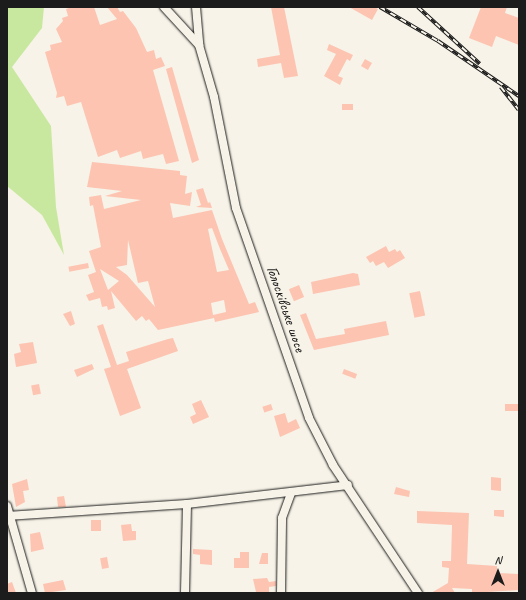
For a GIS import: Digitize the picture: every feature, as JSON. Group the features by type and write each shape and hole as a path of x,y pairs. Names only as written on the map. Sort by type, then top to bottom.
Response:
{"street":[{"path":"164,7 199,45"},
{"name":"Голосківське шосе","path":"196,7 199,45 244,232 309,418 333,465 348,485 418,593"},
{"path":"9,515 187,504 348,485"},
{"path":"281,593 282,518 290,493"},
{"path":"185,593 187,504"},
{"path":"7,506 32,593"}],"green space":[{"path":"7,7 44,7 42,28 12,67 51,126 56,207 64,255 42,215 7,186"}],"building":[{"path":"72,7 94,7 100,25 117,19 107,7 117,7 120,12 123,11 136,28 147,52 154,50 156,59 161,57 165,66 153,70 179,161 166,164 163,154 143,159 141,151 120,158 117,150 98,157 81,102 67,106 64,96 56,98 57,93 45,52 51,50 50,45 62,42 56,29 63,21 62,18 68,16 66,9"},
{"path":"271,7 284,7 298,76 284,78 281,63 258,67 257,59 280,55"},
{"path":"349,7 374,7 378,9 372,20"},
{"path":"481,7 507,7 505,13 519,18 519,45 496,36 492,47 469,38"},
{"path":"329,44 353,55 350,61 347,59 338,76 343,78 340,85 324,76 336,54 327,50"},
{"path":"365,59 372,63 368,70 361,66"},
{"path":"172,67 199,160 192,163 166,69"},
{"path":"342,104 353,104 353,110 342,110"},
{"path":"92,162 180,171 180,175 187,176 185,194 192,192 190,206 170,203 173,218 212,210 222,239 249,304 255,302 259,312 215,322 214,318 158,330 149,319 146,321 142,316 136,321 111,291 115,308 108,310 107,306 102,307 100,298 89,301 86,295 94,292 88,275 96,272 89,251 101,247 93,205 90,206 89,197 101,195 104,209 141,200 105,196 122,191 87,187","holes":["212,228 229,270 217,272 208,229","128,240 138,283 148,281 155,307 127,275 116,267 127,265","100,269 119,281 108,290","224,300 226,312 213,315 211,303"]},
{"path":"203,188 208,203 210,202 212,208 196,207 201,205 196,190"},
{"path":"386,246 389,252 395,249 397,252 400,250 405,258 388,268 384,262 376,266 373,261 370,263 366,257"},
{"path":"88,263 89,268 69,272 68,267"},
{"path":"353,273 358,274 360,285 313,294 311,282"},
{"path":"299,285 304,297 294,301 289,289"},
{"path":"420,291 425,315 414,318 409,293"},
{"path":"71,311 75,324 70,326 63,314"},
{"path":"306,313 316,339 345,334 344,329 386,321 389,335 314,350 300,315"},
{"path":"103,324 117,365 129,361 126,352 168,339 173,338 178,351 127,369 141,408 120,416 104,369 111,367 97,326"},
{"path":"33,342 37,363 16,367 14,354 21,352 19,344"},
{"path":"92,364 94,369 77,377 74,370"},
{"path":"344,369 357,374 355,379 342,374"},
{"path":"39,384 41,394 33,395 31,386"},
{"path":"201,400 209,417 193,424 190,417 196,414 192,404"},
{"path":"271,404 273,410 264,412 262,407"},
{"path":"505,404 519,404 519,411 505,411"},
{"path":"285,413 288,423 296,419 300,428 280,437 274,416"},
{"path":"491,477 501,478 501,491 491,490"},
{"path":"27,479 29,490 23,491 25,502 16,507 12,484"},
{"path":"396,487 410,491 409,497 394,494"},
{"path":"64,496 66,507 58,507 57,497"},
{"path":"494,510 504,510 504,517 494,516"},
{"path":"417,511 469,513 467,564 497,566 497,573 519,574 519,590 472,593 472,589 452,588 455,593 431,593 448,583 449,568 442,567 442,561 451,561 452,525 417,523"},
{"path":"91,520 101,520 101,531 91,531"},
{"path":"131,524 132,531 136,531 136,540 123,541 121,525"},
{"path":"40,532 44,549 31,552 30,534"},
{"path":"193,549 212,550 212,565 200,564 200,555 193,554"},
{"path":"240,552 249,552 249,568 234,568 234,558 240,558"},
{"path":"262,553 268,553 268,564 259,564"},
{"path":"107,557 109,568 102,569 100,558"},
{"path":"267,578 269,582 276,581 276,586 269,587 269,592 256,592 253,579"},
{"path":"63,580 66,590 45,593 43,584"},
{"path":"12,582 16,593 7,593 7,584"}],"railway":[{"path":"380,7 438,41 519,96"},
{"path":"418,7 480,64"},
{"path":"501,87 519,110"}]}
